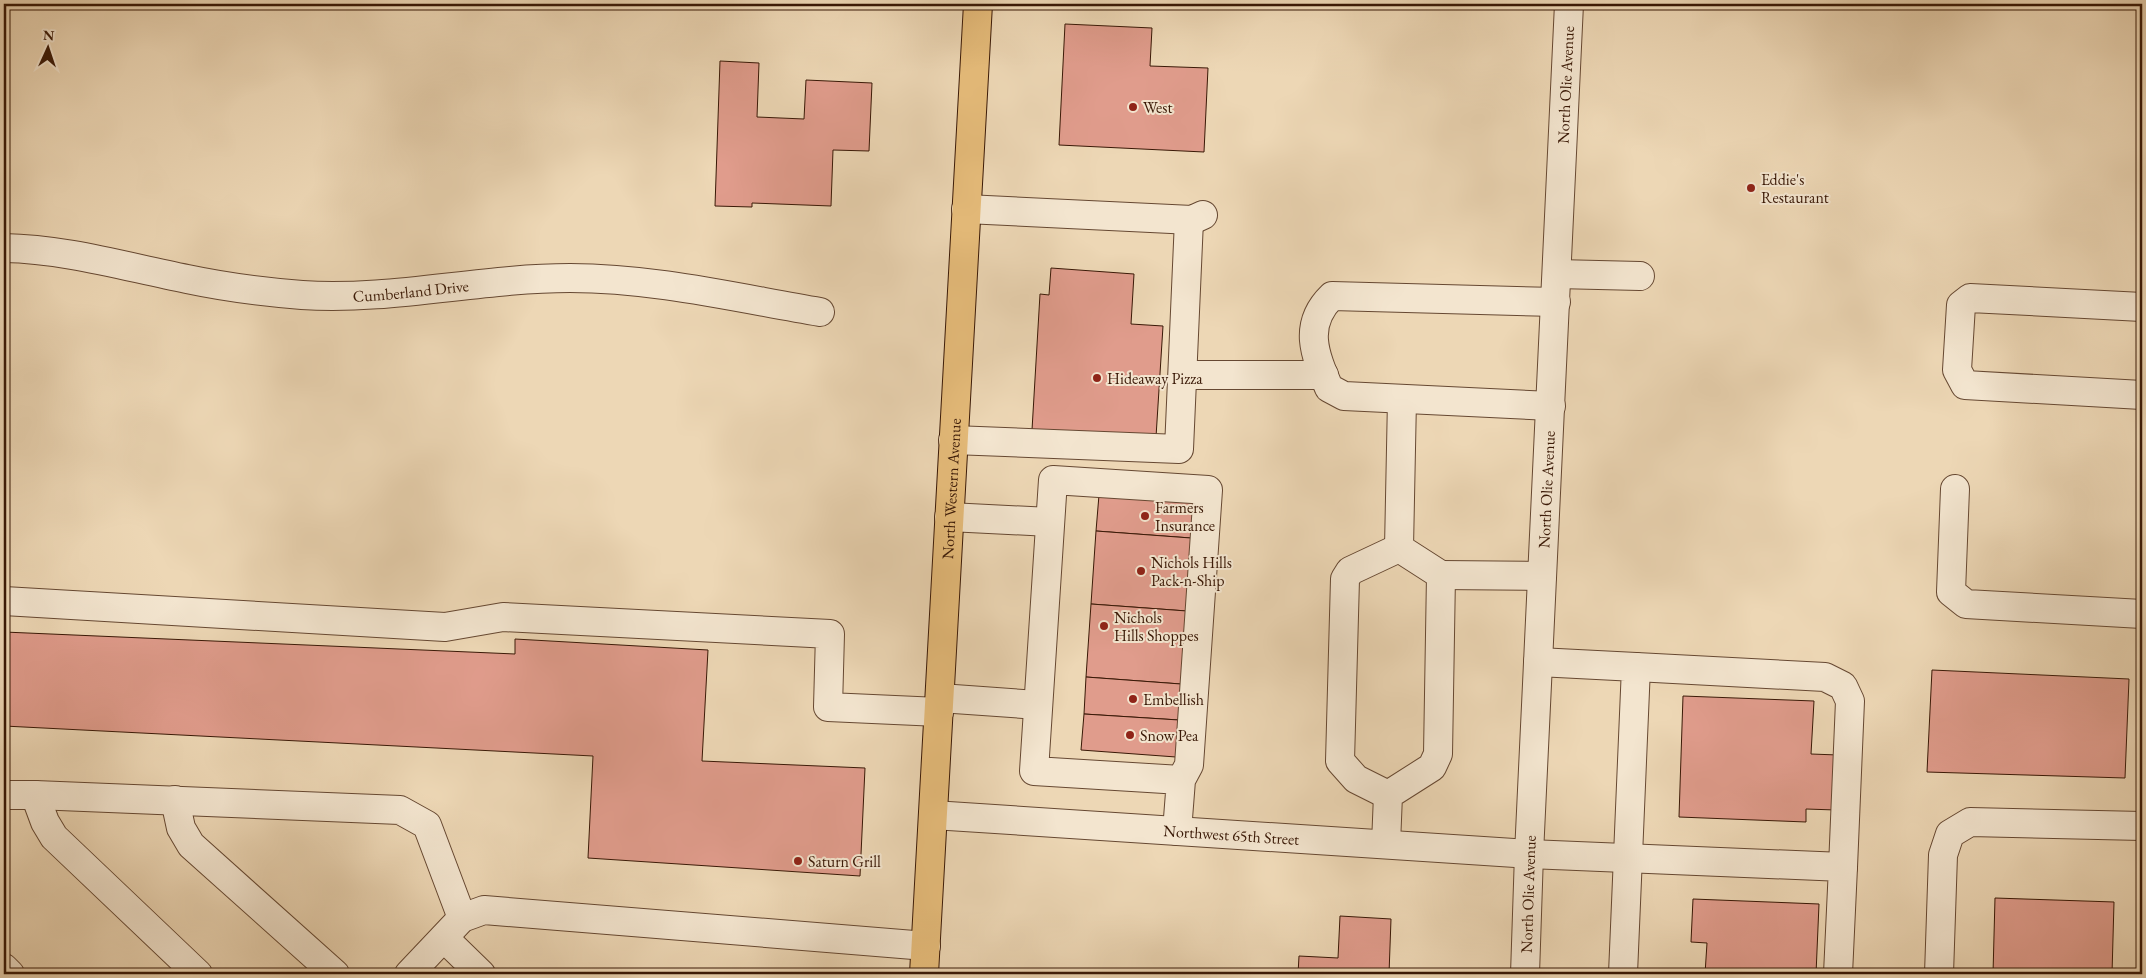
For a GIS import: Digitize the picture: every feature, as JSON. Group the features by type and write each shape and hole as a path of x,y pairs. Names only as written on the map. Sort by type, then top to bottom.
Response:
{"main road":[{"name":"North Western Avenue","path":"924,974 978,4"}],"street":[{"name":"North Olie Avenue","path":"1525,974 1529,854 1570,4"},
{"path":"953,440 1179,449 1196,217 966,208"},
{"name":"Cumberland Drive","path":"4,248 78,255 217,285 304,295 346,296 525,279 571,278 658,284 820,312"},
{"path":"1556,274 1640,276"},
{"path":"1550,406 1344,396 1329,388 1316,354 1314,332 1319,308 1332,296 1556,302"},
{"path":"2142,307 1970,298 1961,305 1957,370 1965,385 2142,395"},
{"path":"1183,375 1324,375"},
{"path":"1399,548 1402,399"},
{"path":"1178,831 1181,780 1188,765 1208,490 1053,480 1034,771 1181,780"},
{"path":"1955,489 1951,592 1966,604 2142,614"},
{"path":"949,517 1050,522"},
{"path":"1399,548 1441,576 1542,576"},
{"path":"1388,794 1356,779 1340,761 1341,647 1345,579 1350,571 1399,548"},
{"path":"1388,794 1432,767 1438,754 1441,576"},
{"path":"4,601 445,627 503,617 830,634 828,707 1038,705"},
{"path":"1538,662 1825,677 1843,686 1850,701 1838,974"},
{"path":"1623,974 1636,667"},
{"path":"4,795 36,794 400,810 427,826 462,918"},
{"path":"36,794 45,822 54,837 198,974"},
{"path":"1386,844 1388,794"},
{"path":"175,800 181,828 191,845 335,974"},
{"name":"Northwest 65th Street","path":"933,815 1529,854 1843,867"},
{"path":"1939,974 1943,855 1950,834 1970,822 2142,826"},
{"path":"409,974 462,918 484,910 926,946"},
{"path":"444,938 481,974"},
{"path":"4,968 10,974"}],"building":[{"name":"West","path":"1065,24 1152,28 1150,66 1208,68 1204,152 1059,145"},
{"path":"720,61 759,63 757,117 804,119 806,80 872,83 869,151 833,150 831,206 752,203 752,207 715,206"},
{"name":"Hideaway Pizza","path":"1051,268 1134,274 1131,324 1163,326 1156,437 1032,430 1040,294 1049,295"},
{"name":"Farmers Insurance","path":"1099,495 1194,502 1191,538 1096,531"},
{"name":"Nichols Hills Pack-n-Ship","path":"1096,531 1191,538 1187,611 1091,604"},
{"path":"1091,604 1187,611 1181,684 1086,677"},
{"path":"4,632 515,654 515,639 708,650 702,761 865,768 860,876 588,858 593,756 4,726"},
{"path":"1932,670 2129,679 2125,778 1927,772"},
{"name":"Embellish","path":"1086,677 1181,684 1179,720 1084,714"},
{"path":"1683,696 1814,701 1811,754 1838,755 1836,810 1806,809 1806,822 1679,817"},
{"name":"Snow Pea","path":"1084,714 1179,720 1176,757 1081,750"},
{"path":"1995,898 2114,902 2112,974 1993,974"},
{"path":"1693,899 1819,904 1816,974 1705,974 1707,943 1691,942"},
{"path":"1340,916 1391,919 1389,974 1298,974 1299,956 1338,958"}],"place":[{"name":"West","path":"1133,107"},
{"name":"Eddie's Restaurant","path":"1751,188"},
{"name":"Hideaway Pizza","path":"1097,378"},
{"name":"Farmers Insurance","path":"1145,516"},
{"name":"Nichols Hills Pack-n-Ship","path":"1141,571"},
{"name":"Nichols Hills Shoppes","path":"1104,626"},
{"name":"Embellish","path":"1133,699"},
{"name":"Snow Pea","path":"1130,735"},
{"name":"Saturn Grill","path":"798,861"}]}
